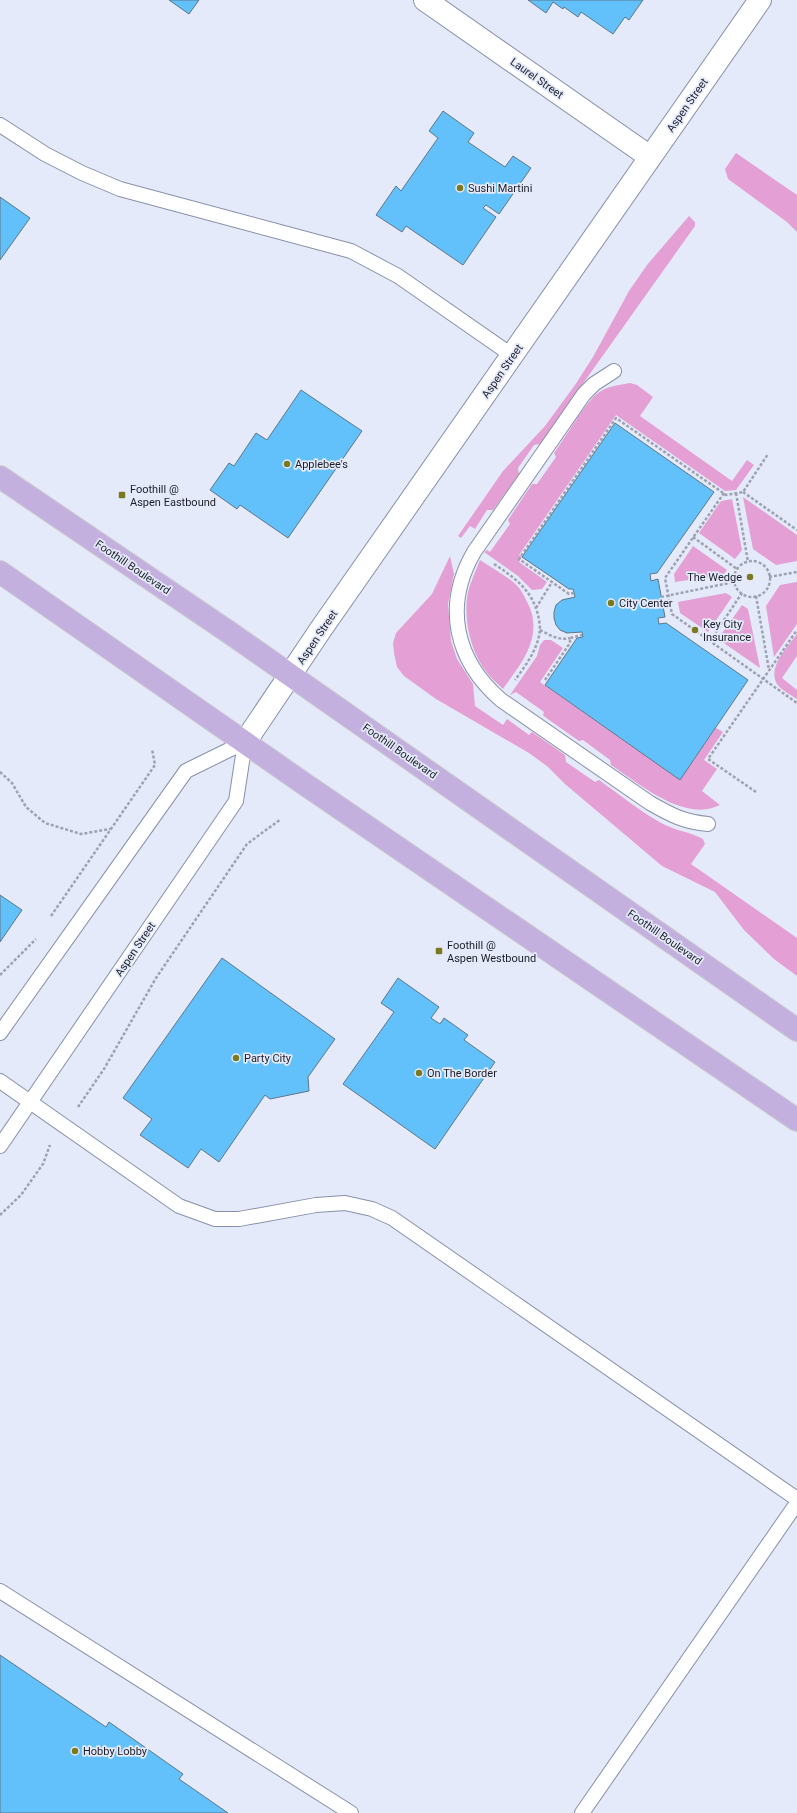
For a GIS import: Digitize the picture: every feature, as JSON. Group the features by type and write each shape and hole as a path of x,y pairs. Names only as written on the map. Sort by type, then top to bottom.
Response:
{"main road":[{"name":"Foothill Boulevard","path":"0,477 234,635 797,1030"},
{"path":"0,572 322,796 797,1120"}],"street":[{"name":"Laurel Street","path":"425,0 650,157"},
{"name":"Aspen Street","path":"245,742 760,0"}],"lane":[{"path":"0,125 45,154 82,173 120,189 351,251 398,276 512,356"},
{"path":"614,371 594,384 584,394 474,552 463,575 458,596 456,612 459,633 466,654 476,674 487,688 501,700 650,803 676,818 690,823 708,824"},
{"name":"Aspen Street","path":"0,1033 186,772 245,742"},
{"name":"Aspen Street","path":"0,1146 236,801 245,742"},
{"path":"0,1082 179,1206 215,1220 239,1219 316,1205 345,1203 372,1209 392,1218 797,1500"},
{"path":"582,1813 797,1503"},
{"path":"0,1591 351,1813"}],"path":[{"path":"574,593 569,594 519,559 616,418 726,495 743,492 797,530"},
{"path":"743,492 768,454"},
{"path":"724,493 665,578 672,614 764,678 797,703"},
{"path":"736,493 748,562"},
{"path":"693,537 737,569"},
{"path":"474,552 519,581 529,594 536,608 540,630 534,650 528,662 501,700"},
{"path":"753,561 762,565 768,572 768,587 761,594 756,596 746,596 734,582 737,569 748,562 753,561"},
{"path":"769,577 797,572"},
{"path":"536,608 552,582"},
{"path":"661,596 734,582"},
{"path":"710,641 742,593"},
{"path":"756,596 769,671"},
{"path":"540,630 555,638 564,640 582,635"},
{"path":"756,792 708,759 797,630"},
{"path":"545,680 570,643 570,638"},
{"path":"50,919 155,765 152,749"},
{"path":"0,772 12,783 26,807 45,823 81,834 111,829"},
{"path":"80,1105 104,1070 156,978 247,844 281,819"},
{"path":"0,974 37,938"},
{"path":"0,1215 21,1195 43,1164 50,1145"}],"shaded area":[{"path":"736,153 797,195 797,232 787,222 728,179 725,169"},
{"path":"689,216 695,222 695,226 540,444 534,445 518,468 519,474 493,510 487,510 475,529 470,526 461,538 458,536 503,471 545,426 575,385 593,357 629,291 647,265"},
{"path":"630,383 637,385 653,397 640,416 732,481 747,460 754,465 736,490 725,491 616,415 519,555 522,557 519,562 547,582 542,589 532,590 518,576 484,552 487,550 490,552 510,524 508,520 532,484 537,484 556,457 554,453 581,412 593,397 605,389"},
{"path":"743,497 797,535 797,561 776,565 753,549"},
{"path":"732,499 742,550 735,559 699,533 721,501"},
{"path":"693,546 727,570 723,575 675,582 674,574"},
{"path":"450,556 454,574 448,604 451,641 457,659 473,684 475,706 503,725 507,719 529,735 532,732 565,755 566,762 595,782 599,780 655,819 668,826 703,839 705,844 691,864 797,938 797,976 774,959 744,930 715,892 662,866 565,784 547,766 529,753 436,699 404,676 397,667 394,653 393,643 396,633 432,594"},
{"path":"480,560 506,577 520,589 530,608 533,620 533,631 527,652 503,689 482,666 472,646 467,624 466,613 468,592"},
{"path":"797,582 797,624 774,657 766,606 780,585"},
{"path":"726,593 732,597 708,632 680,613 678,602"},
{"path":"742,605 748,609 760,668 718,639"},
{"path":"797,634 797,656 782,678 797,690 797,699 777,684 775,671 784,651"},
{"path":"544,640 551,640 563,648 540,682 680,780 716,728 723,732 704,760 717,769 702,791 720,805 706,809 692,809 663,799 611,765 610,760 583,740 579,741 545,717 543,715 544,712 516,692 510,695 537,656 540,645"}],"building":[{"path":"169,0 199,0 189,14"},
{"path":"528,0 643,0 629,20 625,17 613,34 581,12 578,17 564,7 563,9 553,2 546,13"},
{"name":"Sushi Martini","path":"443,111 474,133 468,142 505,167 513,156 531,168 499,214 486,205 483,208 496,217 463,265 406,226 402,232 376,215 396,186 401,191 438,138 429,131"},
{"path":"0,197 30,218 0,260"},
{"name":"Applebee's","path":"301,390 362,431 288,538 240,505 237,509 210,490 229,463 234,466 256,433 267,440"},
{"name":"City Center","path":"615,423 714,492 657,573 650,574 651,581 658,579 665,617 658,618 659,624 666,623 748,680 680,780 545,685 577,638 583,637 582,632 567,633 560,630 556,625 554,618 556,605 562,600 575,597 573,589 569,589 522,557"},
{"path":"0,895 22,910 0,942"},
{"name":"Party City","path":"222,958 335,1039 308,1077 309,1091 270,1099 265,1095 219,1162 201,1149 188,1168 140,1135 152,1119 123,1098"},
{"name":"On The Border","path":"398,978 439,1007 431,1018 440,1024 444,1018 468,1035 464,1040 495,1062 435,1149 343,1084 394,1012 381,1003"},
{"name":"Hobby Lobby","path":"0,1655 106,1727 109,1722 183,1774 179,1779 228,1813 0,1813"}],"place":[{"name":"Sushi Martini","path":"460,188"},
{"name":"Applebee's","path":"287,464"},
{"name":"Foothill @ Aspen Eastbound","path":"122,495"},
{"name":"The Wedge","path":"750,577"},
{"name":"City Center","path":"611,603"},
{"name":"Key City Insurance","path":"695,630"},
{"name":"Foothill @ Aspen Westbound","path":"439,951"},
{"name":"Party City","path":"236,1058"},
{"name":"On The Border","path":"419,1073"},
{"name":"Hobby Lobby","path":"75,1751"}]}
